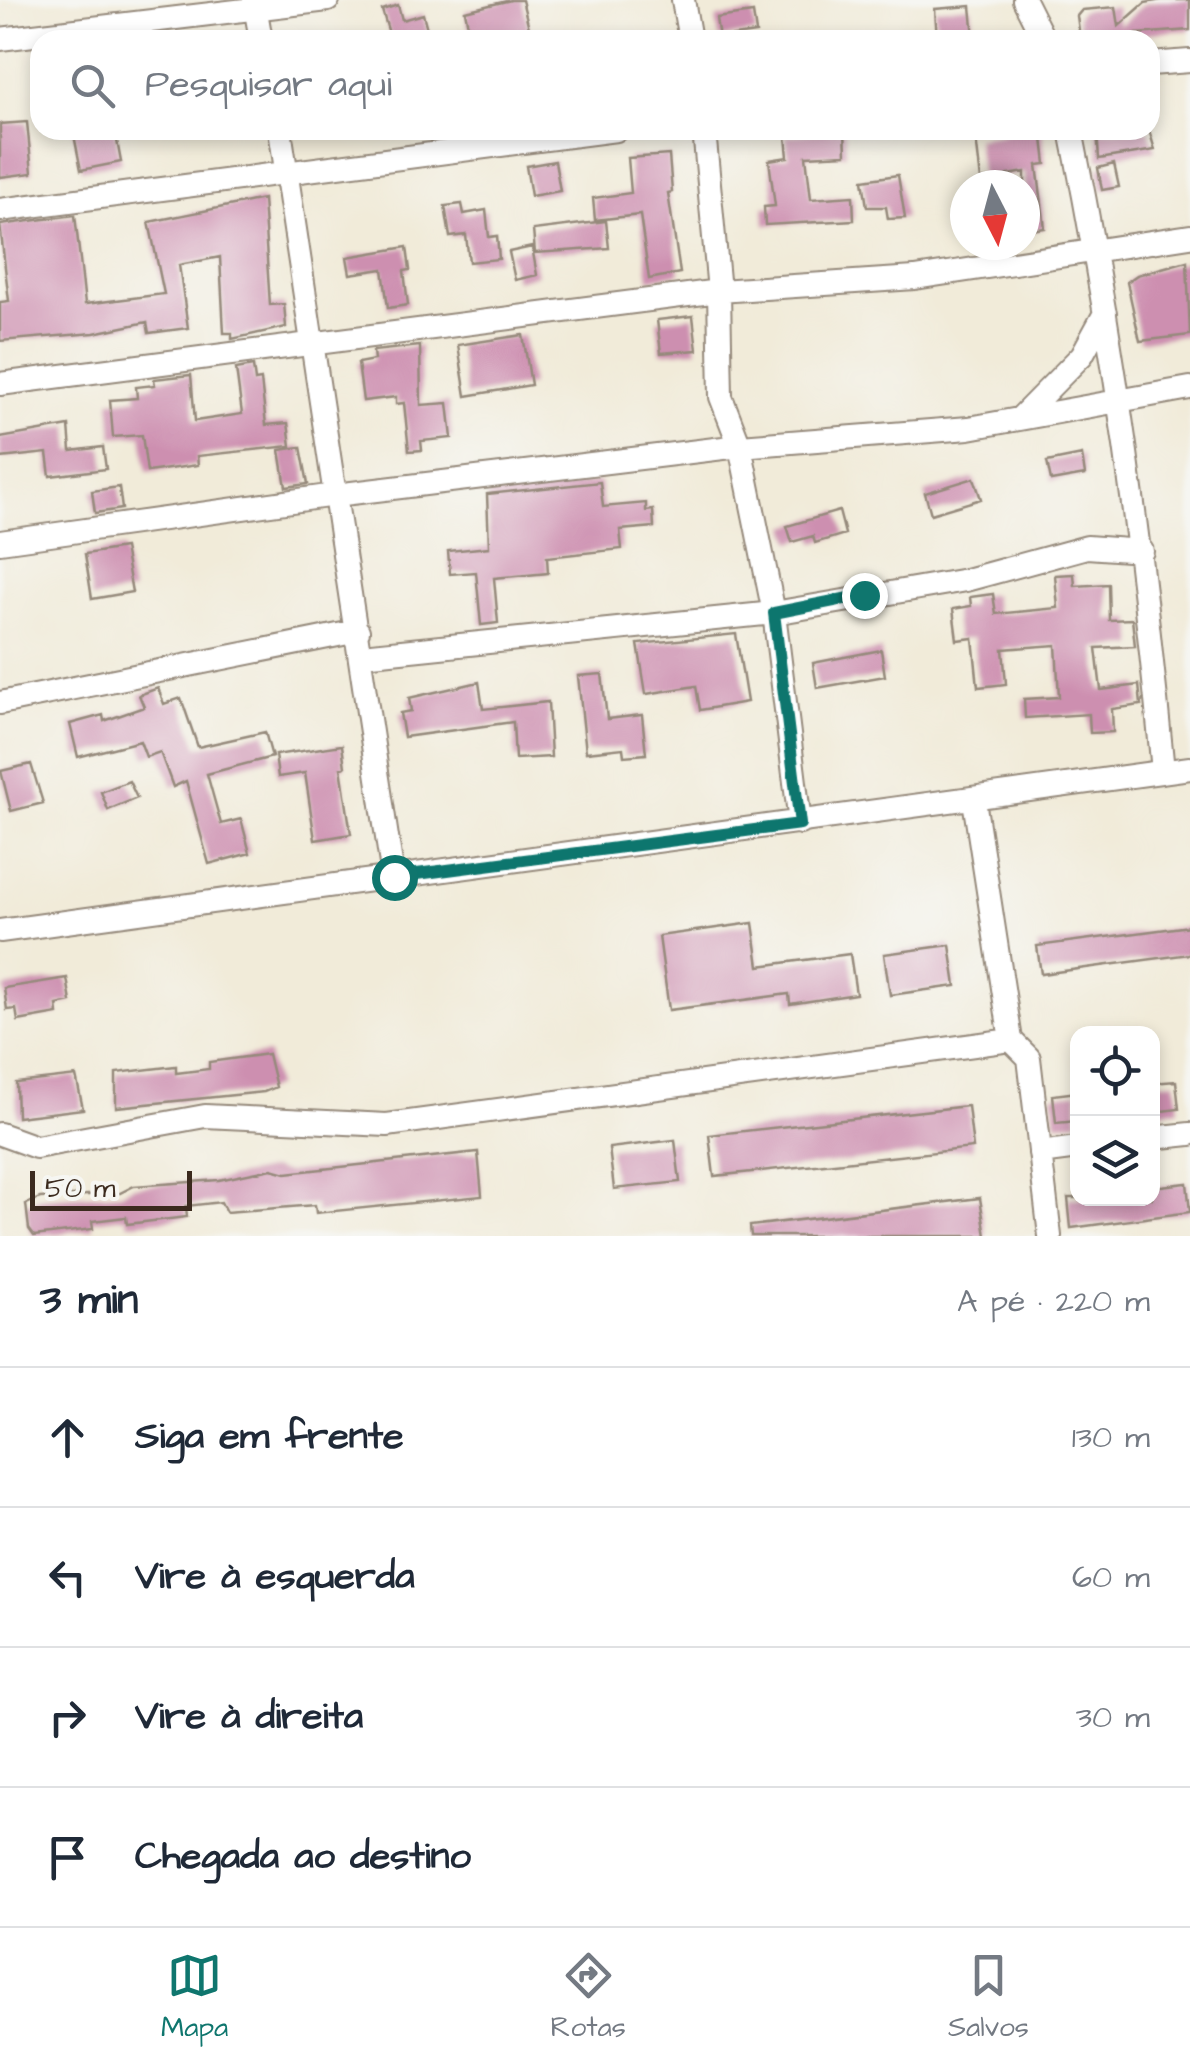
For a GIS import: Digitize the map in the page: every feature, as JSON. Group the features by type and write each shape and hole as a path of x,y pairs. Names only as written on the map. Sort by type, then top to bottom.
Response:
{"street":[{"path":"75,30 328,0"},
{"path":"683,0 688,30"},
{"path":"1024,0 1039,30"},
{"path":"0,40 30,36"},
{"path":"1160,63 1190,61"},
{"path":"282,140 394,877"},
{"path":"0,210 540,140"},
{"path":"705,140 718,291 721,397 740,446 774,613 800,824"},
{"path":"1073,140 1096,250 1142,551 1163,772"},
{"path":"0,384 718,291 914,278 1190,236"},
{"path":"1020,418 1082,355 1105,313"},
{"path":"0,542 335,495 740,446 969,428 1190,388"},
{"path":"0,703 360,643 774,613 966,580 1087,547 1142,551"},
{"path":"0,932 1190,768"},
{"path":"974,800 1011,1040 1029,1058 1050,1236"},
{"path":"0,1134 36,1147 205,1116 388,1124 1011,1040"},
{"path":"1160,1137 1190,1134"},
{"path":"1040,1152 1070,1149"}],"building":[{"path":"522,0 530,30 469,30 465,11"},
{"path":"1190,0 1190,30 1079,30 1077,16 1082,10 1116,7 1119,26 1145,3"},
{"path":"398,5 402,20 423,14 427,30 388,30 382,10"},
{"path":"971,6 973,30 936,30 935,9"},
{"path":"753,13 756,30 718,30 716,18"},
{"path":"27,122 32,173 0,177 0,124"},
{"path":"75,140 117,140 121,162 81,170"},
{"path":"786,140 845,140 846,154 806,156 811,199 853,196 854,220 765,225 764,207 775,206 769,160 788,157"},
{"path":"976,140 1043,140 1046,164 1037,165 1038,170 980,170"},
{"path":"1098,140 1152,140 1155,150 1099,159"},
{"path":"669,155 672,192 668,193 680,273 649,279 640,215 595,220 593,198 631,193 628,158"},
{"path":"555,161 560,191 531,196 526,166"},
{"path":"1114,164 1119,187 1102,190 1098,168"},
{"path":"898,175 905,218 888,219 886,207 867,207 863,180"},
{"path":"1040,189 1045,228 1040,229"},
{"path":"263,199 270,305 284,304 286,327 232,339 232,333 224,333 220,257 179,265 188,328 149,333 147,322 94,333 0,341 0,302 9,301 0,225 75,215 85,304 164,294 149,222"},
{"path":"462,204 464,214 486,210 489,237 497,236 499,259 469,262 466,235 450,237 445,206"},
{"path":"606,221 609,248 535,253 533,230"},
{"path":"407,247 410,270 404,271 408,305 388,308 383,269 350,274 347,257"},
{"path":"532,247 537,275 515,280 509,252"},
{"path":"1187,261 1190,335 1140,341 1127,282 1137,275"},
{"path":"693,316 697,350 661,353 657,320"},
{"path":"523,335 531,385 466,396 458,345"},
{"path":"420,346 421,405 448,403 452,438 421,441 422,450 409,451 404,403 396,404 396,397 363,401 358,363 374,360 373,351"},
{"path":"253,366 255,381 261,380 266,425 288,423 291,446 197,456 198,465 147,472 142,435 113,437 110,400 137,398 136,387 155,385 154,379 191,375 195,421 242,414 236,369"},
{"path":"69,426 71,451 103,447 106,469 50,476 47,453 0,458 0,438"},
{"path":"301,447 308,484 286,487 280,450"},
{"path":"1082,455 1085,475 1051,481 1047,462"},
{"path":"974,478 981,499 931,514 925,493"},
{"path":"600,482 603,507 646,503 646,511 653,510 654,527 620,530 622,549 547,557 548,573 494,578 498,623 481,625 476,572 450,574 448,551 489,547 487,494"},
{"path":"119,487 122,509 95,513 92,491"},
{"path":"839,511 845,534 815,543 813,536 792,542 787,526"},
{"path":"124,548 132,592 92,599 85,554"},
{"path":"1074,574 1075,586 1108,584 1109,620 1132,619 1135,646 1096,648 1101,690 1139,685 1141,705 1112,709 1113,732 1090,733 1089,714 1025,718 1024,699 1059,697 1056,645 1003,649 1006,684 978,687 973,638 957,640 953,609 971,606 970,597 993,594 996,614 1058,608 1055,575"},
{"path":"736,634 747,702 700,710 696,686 646,694 638,644"},
{"path":"881,650 885,676 817,688 813,663"},
{"path":"602,674 607,719 642,715 646,754 624,756 623,748 586,752 578,676"},
{"path":"479,682 483,709 548,702 551,757 515,759 513,722 404,737 400,713 411,711 409,698"},
{"path":"158,688 164,704 181,698 198,747 265,732 272,757 207,774 221,824 241,819 250,853 209,864 186,781 173,787 160,752 146,757 140,741 78,757 70,724 103,715 104,721 144,707 139,695"},
{"path":"342,745 345,767 341,768 351,834 315,840 305,773 278,777 275,755"},
{"path":"31,764 43,803 11,811 1,771"},
{"path":"129,781 137,798 108,810 101,792"},
{"path":"753,923 759,966 850,954 856,994 790,1004 789,994 669,1010 659,936"},
{"path":"1190,926 1190,954 1041,974 1037,946"},
{"path":"950,945 956,986 890,995 884,954"},
{"path":"67,978 71,1002 57,1005 58,1014 18,1021 16,1009 7,1010 4,988"},
{"path":"268,1054 276,1087 264,1092 116,1107 116,1073 176,1066 176,1073 209,1069 209,1062"},
{"path":"76,1076 83,1109 17,1117 16,1083"},
{"path":"1176,1081 1179,1109 1160,1111 1160,1082"},
{"path":"1070,1093 1070,1122 1056,1123 1053,1095"},
{"path":"968,1106 973,1148 714,1176 709,1135"},
{"path":"675,1140 680,1182 614,1189 609,1148"},
{"path":"478,1152 482,1196 316,1213 315,1205 226,1212 221,1202 186,1206 187,1217 127,1224 126,1217 92,1221 93,1229 34,1236 29,1229 26,1204 40,1198 120,1193 134,1186 219,1180 272,1169 286,1173"},
{"path":"1187,1183 1190,1212 1071,1228 1068,1198 1070,1206 1160,1206 1160,1186"},
{"path":"980,1198 986,1236 751,1236 750,1226"}],"route":[{"path":"394,877 800,824 774,613 864,595"}]}
